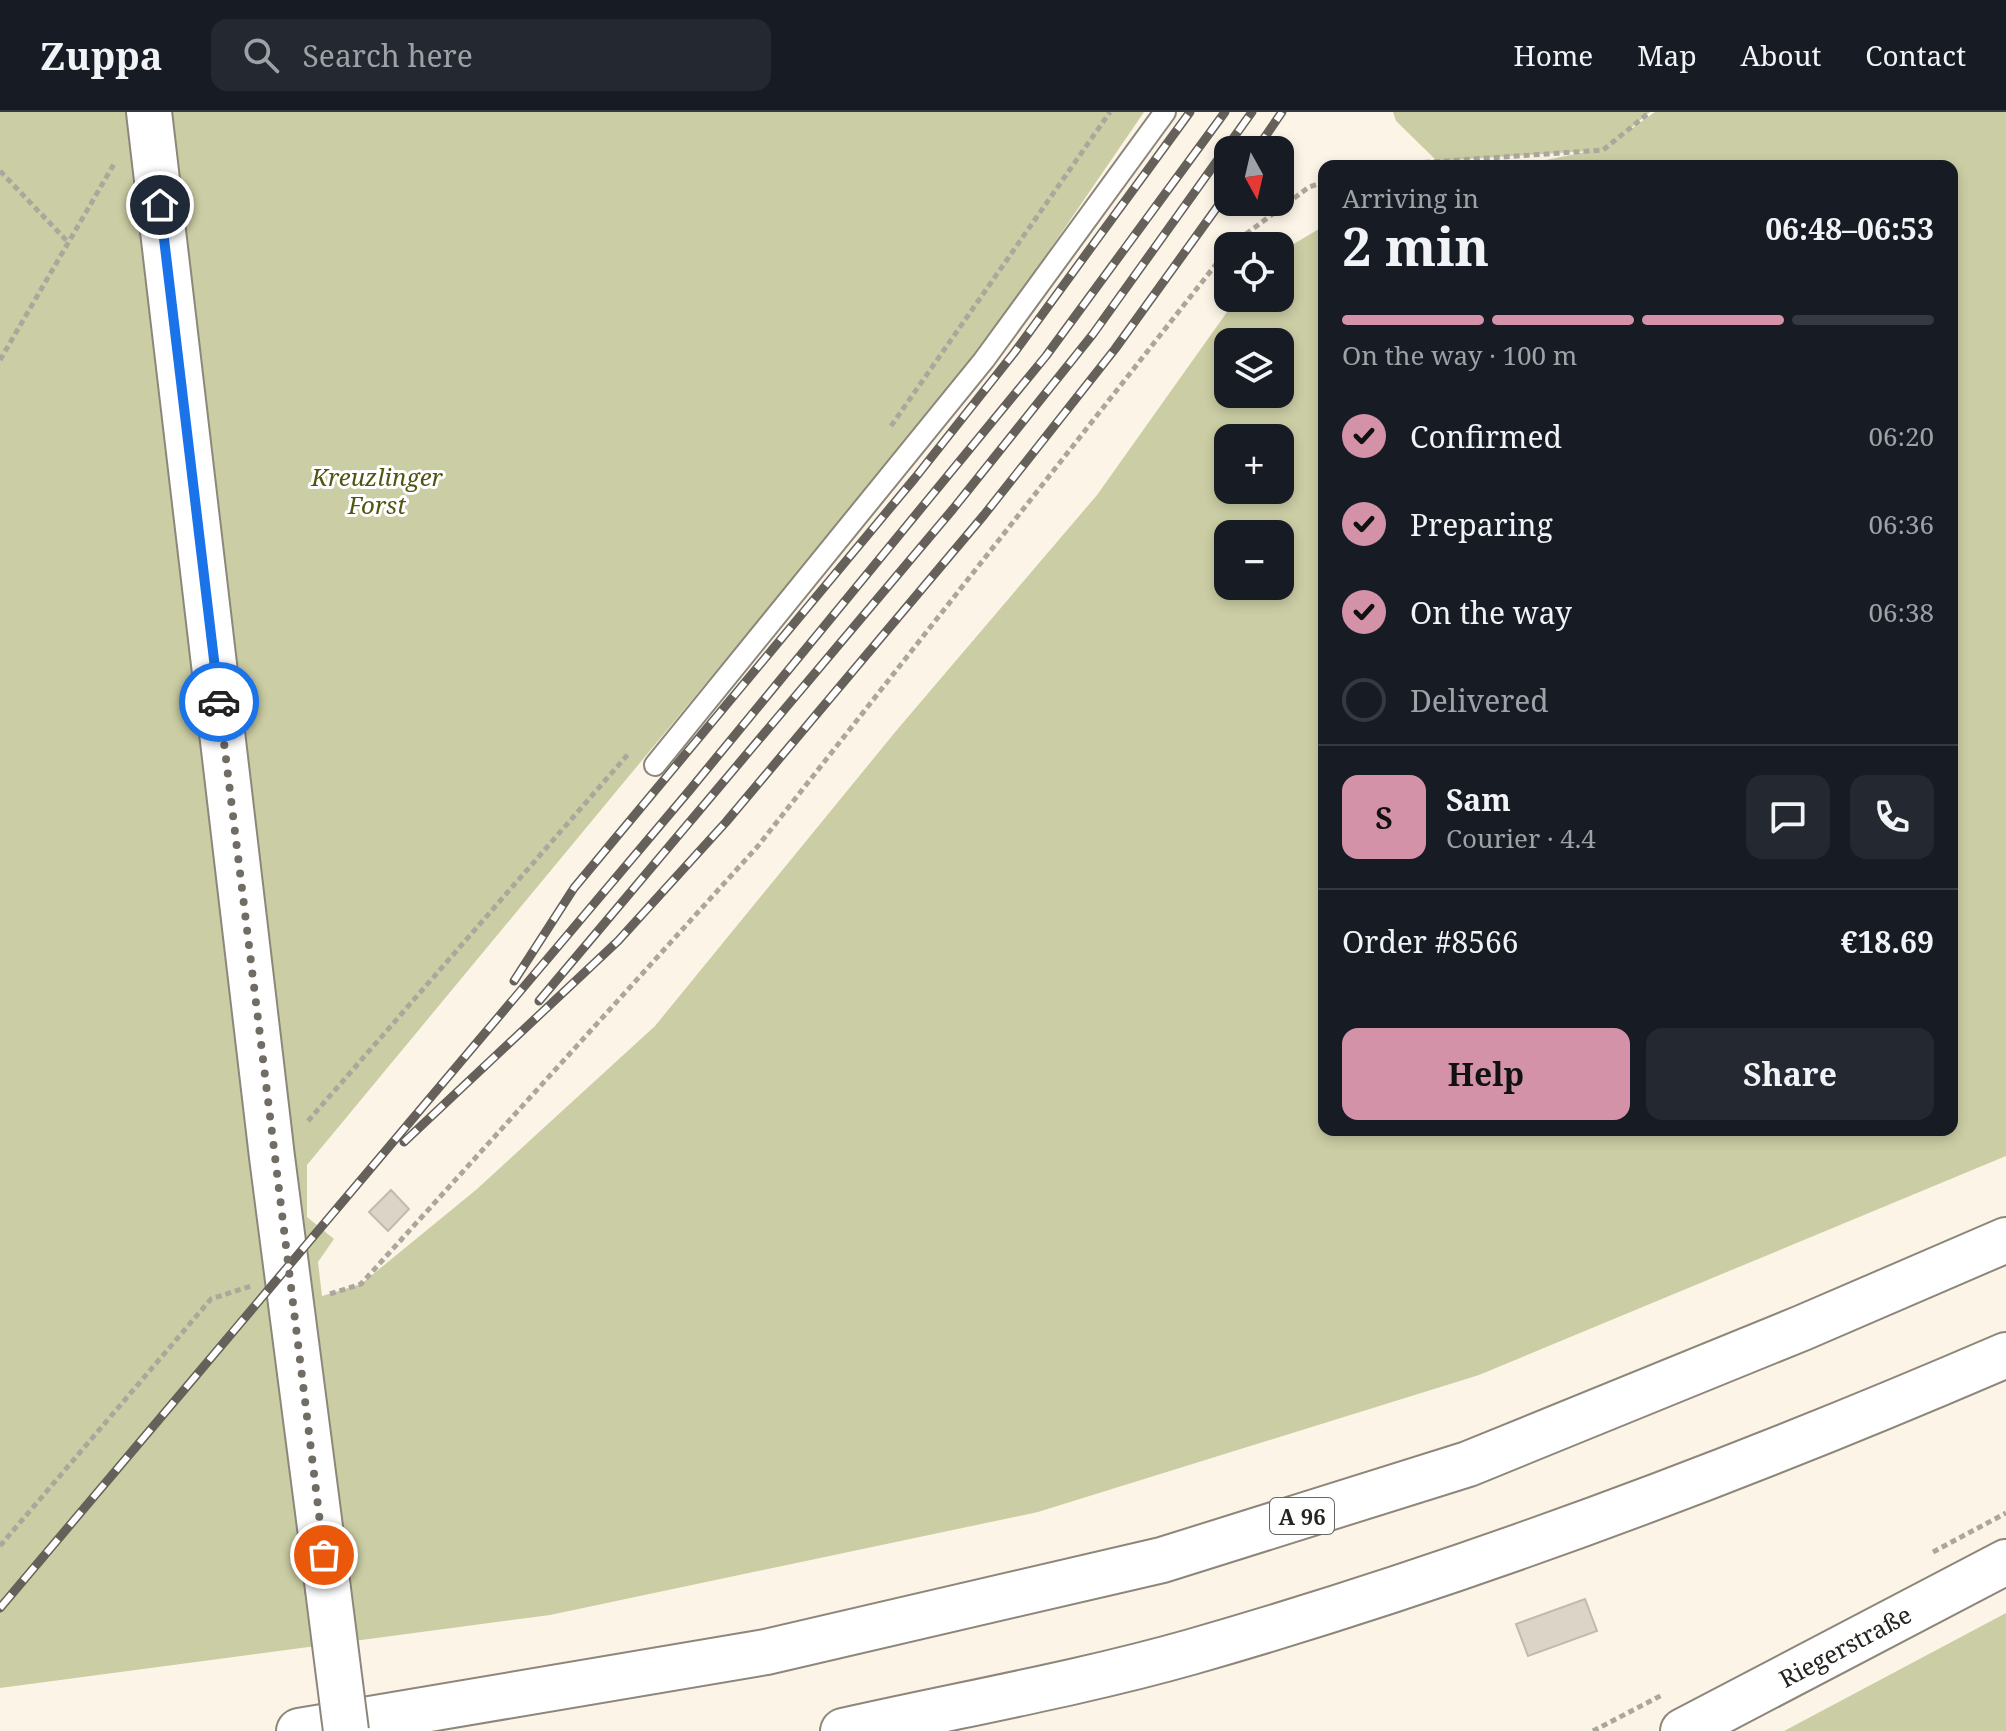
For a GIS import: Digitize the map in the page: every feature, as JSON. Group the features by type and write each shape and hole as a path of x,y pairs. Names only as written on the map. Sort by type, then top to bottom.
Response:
{"main road":[{"path":"149,112 272,1157 305,1290 328,1589 346,1731"},
{"name":"A 96","path":"299,1731 766,1652 1162,1560 1468,1464 1802,1328 2006,1240"},
{"path":"843,1731 1189,1652 1542,1541 1848,1423 2006,1355"},
{"name":"Riegerstraße","path":"1683,1731 2006,1562"}],"lane":[{"path":"655,765 984,360 1165,112"}],"path":[{"path":"883,438 1110,112"},
{"path":"1460,160 1603,150 1650,112"},
{"path":"0,360 121,151"},
{"path":"0,171 68,242"},
{"path":"1250,232 1309,187 1318,184"},
{"path":"0,1546 211,1299 256,1285 305,1290 361,1284 758,846 1214,267"},
{"path":"272,1157 636,745"}],"green space":[{"name":"Kreuzlinger Forst","path":"0,112 1144,112 980,352 307,1165 307,1217 334,1239 318,1262 322,1296 361,1284 477,1189 655,1026 896,731 1097,495 1214,330 1214,408 1294,408 1294,328 1216,328 1227,312 1294,312 1294,244 1318,230 1318,1136 1958,1136 1958,160 1546,160 1590,151 1436,160 1396,121 1393,112 1650,112 1624,134 1655,112 2006,112 2006,1156 1479,1375 1038,1512 550,1615 0,1688"},
{"path":"2006,1613 2006,1731 1784,1731"}],"building":[{"path":"391,1190 409,1209 388,1231 369,1212"},
{"path":"1585,1599 1597,1631 1528,1656 1516,1624"}],"railway":[{"path":"514,981 574,888 915,478 1014,353 1190,112"},
{"path":"0,1608 689,791 1046,356 1225,112"},
{"path":"539,1001 953,509 1093,334 1252,112"},
{"path":"1266,136 1282,112"},
{"path":"404,1142 618,941 726,822 984,515 1115,349 1214,211"}],"way so far":[{"path":"219,702 272,1157 324,1555"}],"route":[{"path":"160,205 219,702"}]}
